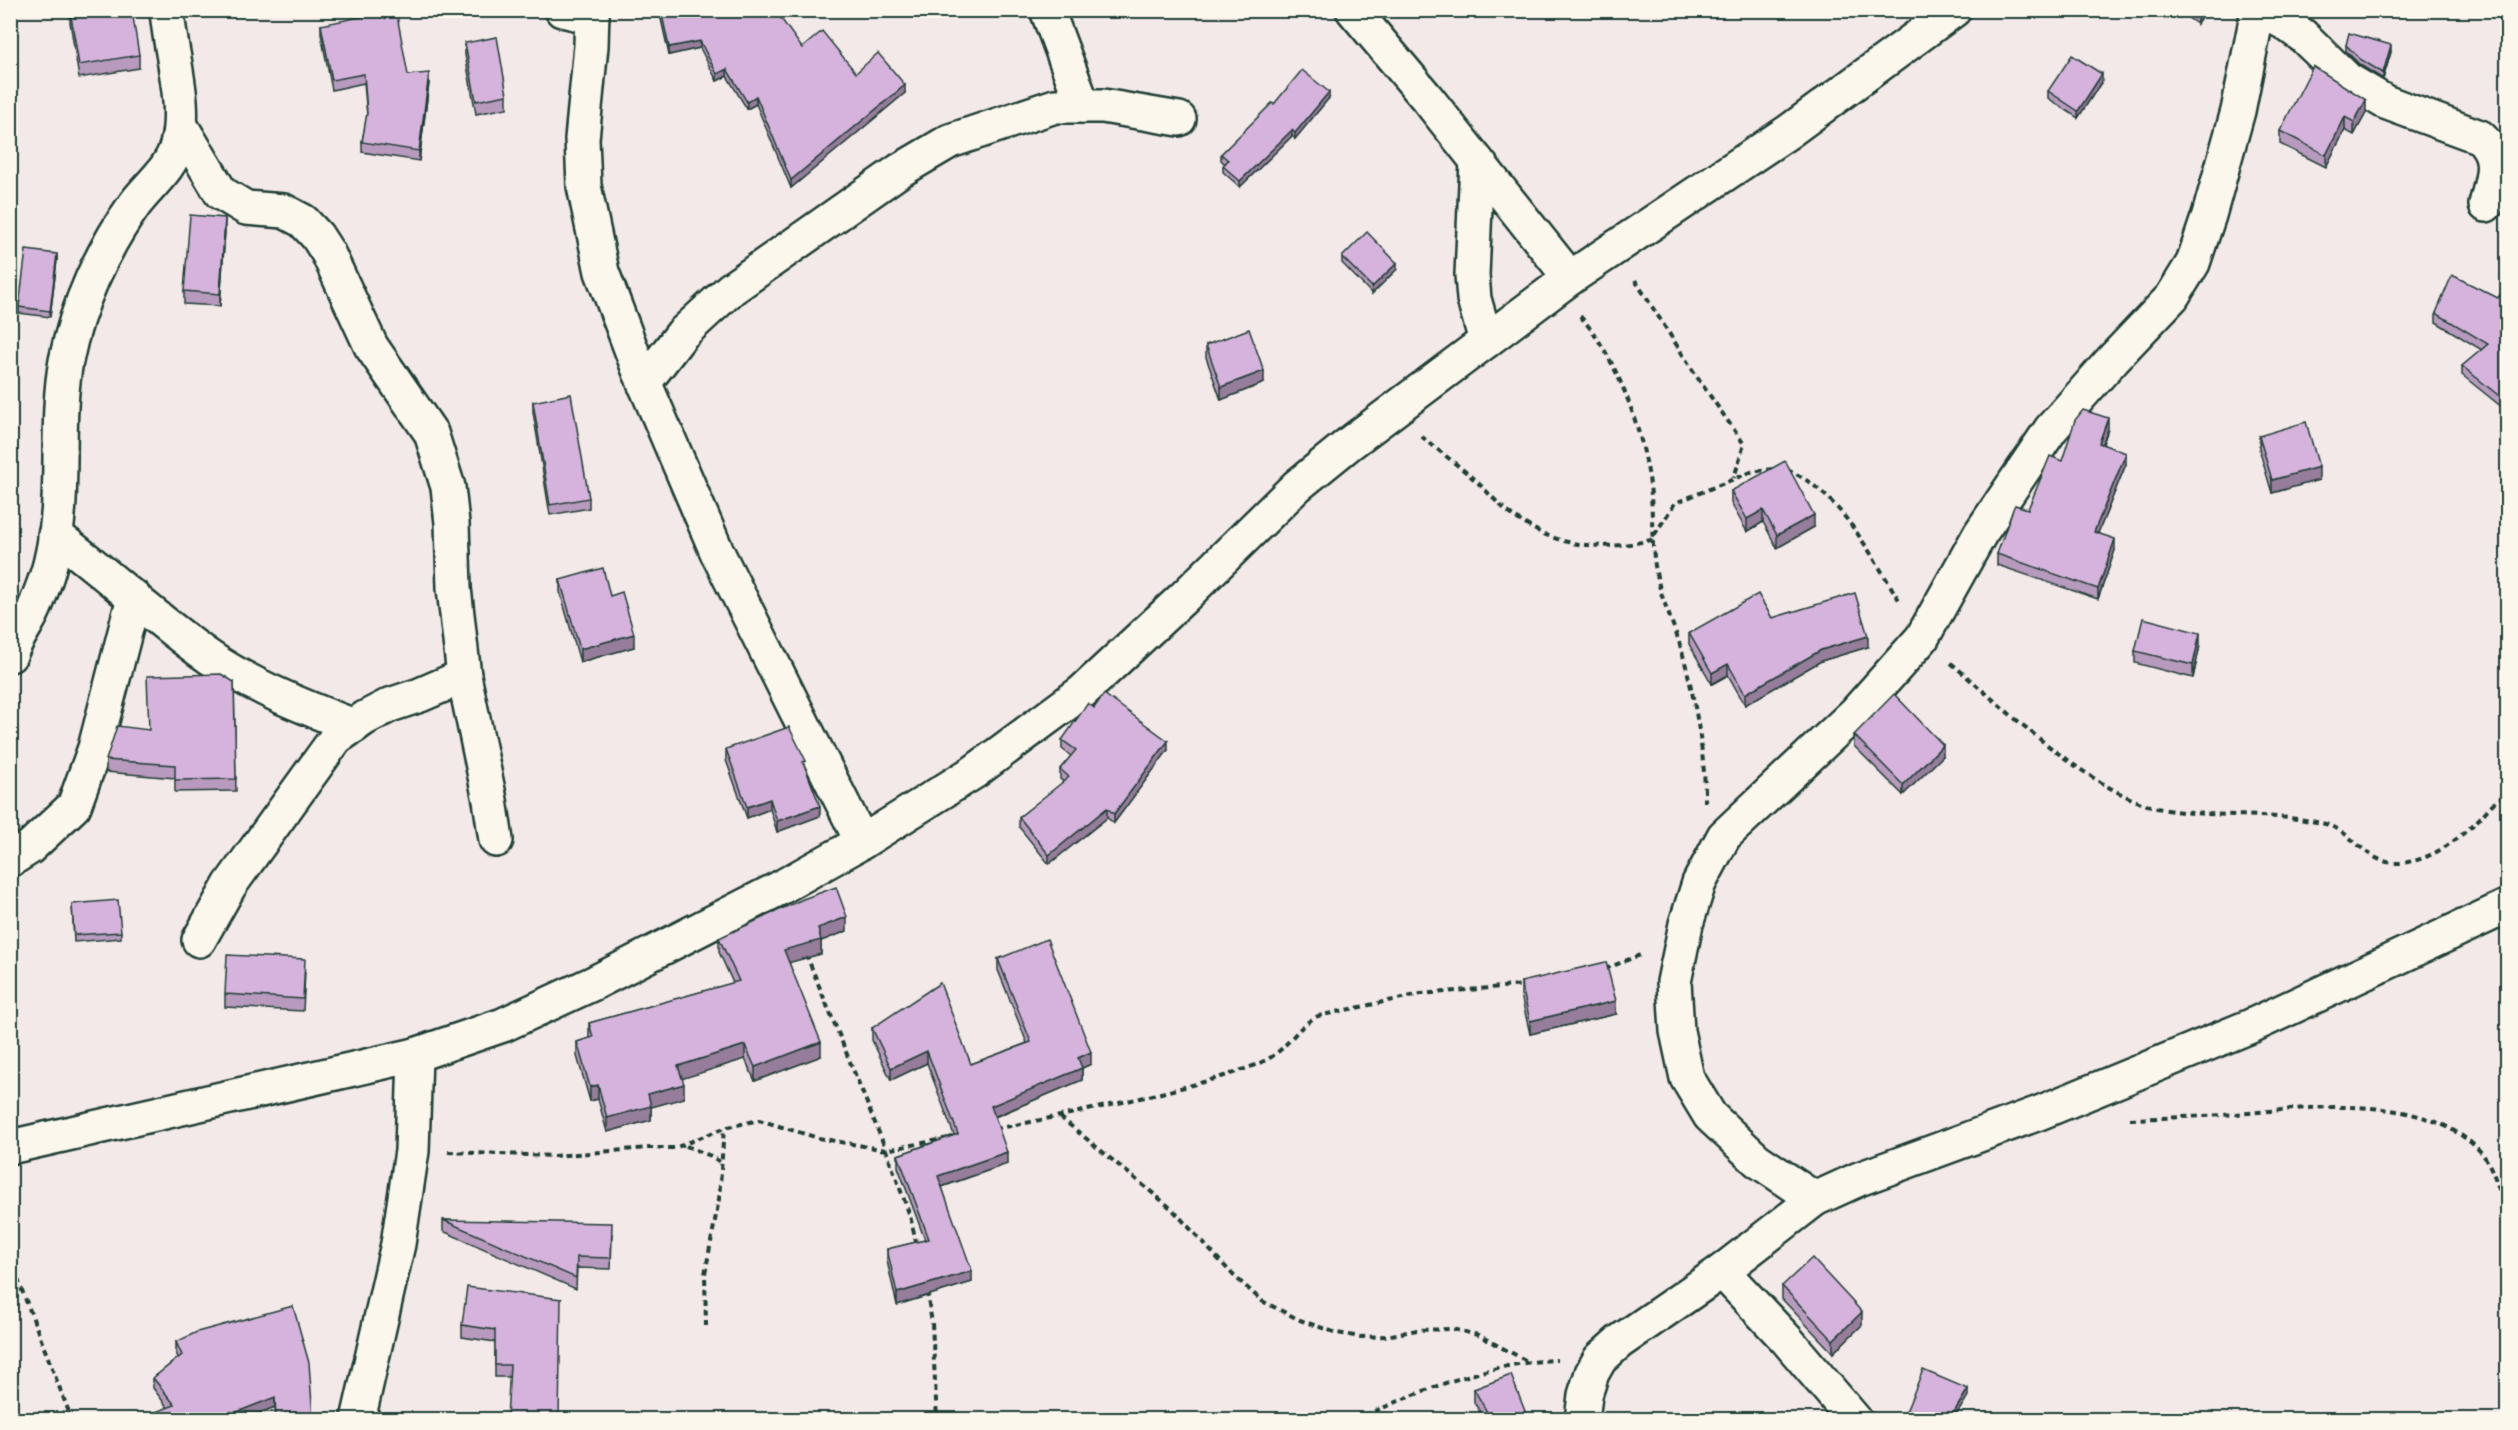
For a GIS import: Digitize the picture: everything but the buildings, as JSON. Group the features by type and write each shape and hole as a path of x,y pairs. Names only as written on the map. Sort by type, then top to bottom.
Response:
{"street":[{"path":"166,10 181,126 221,193 246,208 284,211 303,221 317,236 328,253 371,346 431,433 448,487 452,522 454,588 464,676 496,840"},
{"path":"1047,10 1083,106"},
{"path":"10,1147 415,1054 503,1025 584,988 778,889 862,842 974,771 1082,692 1183,598 1297,486 1393,411 1560,285 1788,132 1954,10"},
{"path":"1815,1199 1757,1160 1710,1116 1687,1078 1677,1031 1674,982 1686,924 1699,883 1724,836 1856,712 1922,638 1980,534 2051,429 2172,297 2193,262 2209,215 2238,111 2259,10 2285,23 2303,36 2348,80 2385,102 2480,137 2490,146 2494,161 2486,205"},
{"path":"582,13 584,186 602,272 644,383 717,552 862,842"},
{"path":"1362,16 1477,161 1560,285"},
{"path":"644,383 682,334 731,289 899,171 958,138 1055,106 1103,106 1179,119"},
{"path":"10,655 35,608 51,560 60,503 61,412 66,360 86,294 108,244 136,202 171,159 181,126"},
{"path":"1477,161 1472,274 1474,299 1486,341"},
{"path":"55,536 211,658 274,693 354,726"},
{"path":"10,860 29,848 74,806 95,748 134,597"},
{"path":"199,940 230,885 259,848 336,738 390,705 464,676"},
{"path":"1582,1419 1585,1395 1592,1373 1600,1359 1619,1342 1722,1271 1815,1199 1859,1179 2039,1113 2251,1026 2508,906"},
{"path":"358,1419 399,1244 412,1150 415,1054"},
{"path":"1722,1271 1787,1340 1855,1419"}],"path":[{"path":"1614,248 1699,380 1744,444 1734,479"},
{"path":"1560,285 1569,304 1609,354 1628,403 1648,472 1651,540 1658,580 1680,646 1693,704 1702,757 1705,807"},
{"path":"1393,411 1469,475 1507,511 1530,527 1555,539 1588,546 1623,546 1651,540 1675,503 1734,479 1769,468 1786,470 1803,476 1827,498 1866,546 1922,638 2046,742 2097,781 2134,802 2166,810 2323,823 2337,829 2380,861 2394,863 2425,857 2448,845 2466,832 2508,793"},
{"path":"1604,969 1639,955 1686,924"},
{"path":"805,952 886,1150 910,1216 920,1257"},
{"path":"985,1131 1060,1117 1207,1081 1248,1067 1280,1051 1299,1028 1318,1016 1421,994 1526,985"},
{"path":"2126,1119 2352,1107 2410,1113 2451,1128 2478,1149 2497,1182 2508,1218"},
{"path":"1060,1117 1172,1209 1233,1275 1262,1301 1300,1320 1337,1333 1361,1337 1386,1336 1418,1330 1452,1329 1478,1335 1527,1361"},
{"path":"412,1150 554,1156 685,1146 724,1128 759,1120 818,1138 886,1150 952,1137"},
{"path":"706,1326 705,1274 723,1164 724,1128"},
{"path":"685,1146 711,1156 723,1164"},
{"path":"10,1258 72,1419"},
{"path":"927,1289 932,1323 937,1419"},
{"path":"1355,1419 1467,1375 1527,1361 1600,1359"}]}
